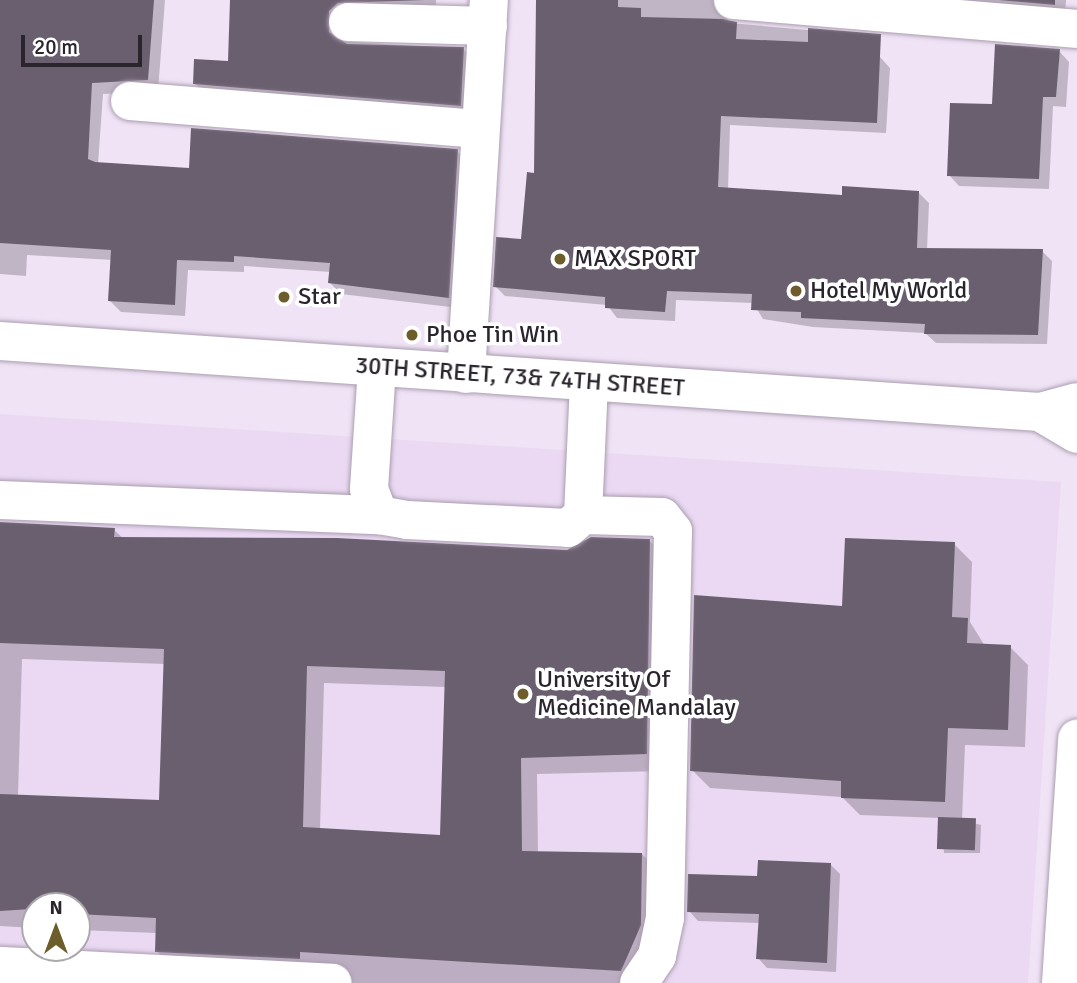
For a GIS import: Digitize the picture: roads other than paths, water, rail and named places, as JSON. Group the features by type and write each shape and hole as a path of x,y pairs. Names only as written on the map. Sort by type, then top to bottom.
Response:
{"main road":[{"path":"733,0 1077,29"},
{"path":"348,22 488,13 466,374"},
{"path":"130,101 480,129"},
{"name":"30TH STREET, 73& 74TH STREET","path":"0,341 1040,412"},
{"path":"377,368 369,489 379,514"},
{"path":"0,500 379,514 568,528 583,514 589,382"},
{"path":"1040,412 1077,402"},
{"path":"1040,412 1077,434"},
{"path":"583,514 662,517 673,531 665,918 657,956 641,983"},
{"path":"1061,983 1077,739"},
{"path":"0,966 333,983"}],"place":[{"name":"MAX SPORT","path":"560,259"},
{"name":"Hotel My World","path":"796,291"},
{"name":"Star","path":"284,297"},
{"name":"Phoe Tin Win","path":"412,335"},
{"name":"University Of Medicine Mandalay","path":"523,694"}]}
